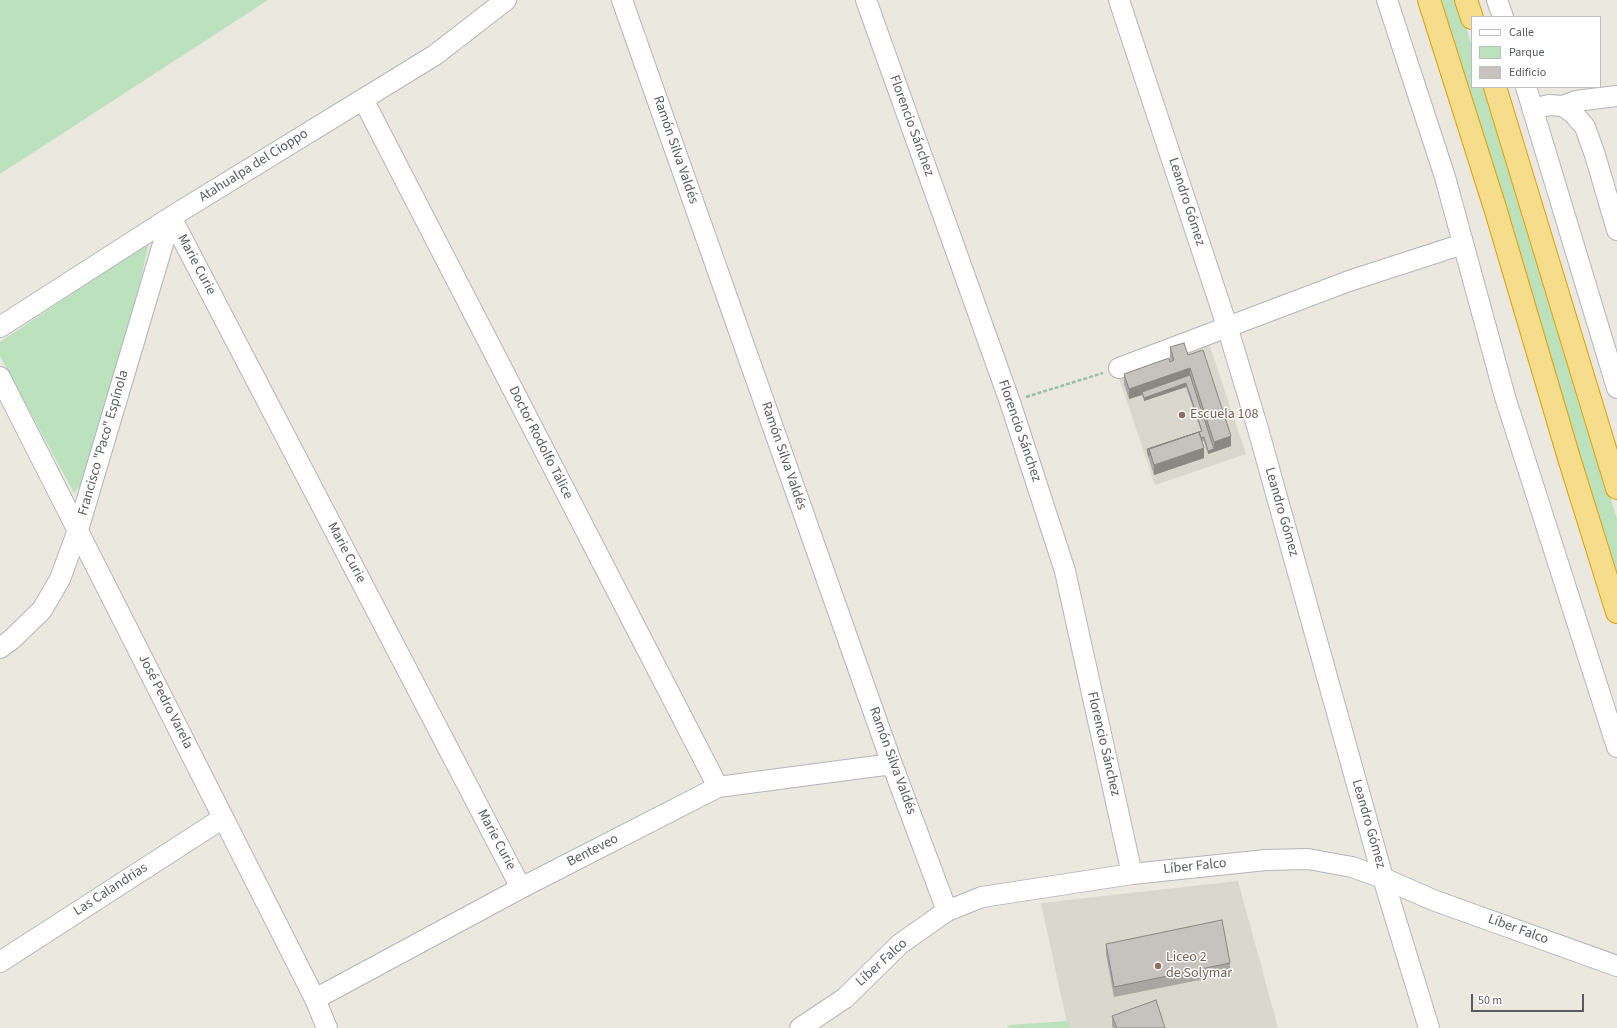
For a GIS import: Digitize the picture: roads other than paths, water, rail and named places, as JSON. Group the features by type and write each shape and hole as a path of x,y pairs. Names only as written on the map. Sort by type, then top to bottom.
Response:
{"highway":[{"path":"1429,0 1496,211 1569,458 1617,612"},
{"path":"1466,0 1471,16"},
{"path":"1495,88 1617,488"}],"street":[{"name":"Atahualpa del Cioppo","path":"0,327 171,217 435,55 506,0"},
{"name":"Ramón Silva Valdés","path":"622,0 892,764 947,911"},
{"name":"Florencio Sánchez","path":"866,0 1010,402 1065,571 1132,874"},
{"name":"Leandro Gómez","path":"1119,0 1227,326 1258,429 1384,878 1429,1028"},
{"path":"1387,0 1445,177 1505,398 1617,747"},
{"path":"1497,0 1503,16"},
{"path":"1526,88 1617,388"},
{"path":"1533,109 1550,105 1563,106 1576,102 1617,96"},
{"name":"Doctor Rodolfo Tálice","path":"363,99 718,787"},
{"path":"1563,106 1573,113 1585,127 1595,155 1617,230"},
{"name":"Francisco \"Paco\" Espínola","path":"0,648 11,640 42,610 60,579 78,530 171,217"},
{"name":"Marie Curie","path":"171,217 521,888"},
{"path":"1119,368 1227,326 1349,282 1463,244"},
{"name":"José Pedro Varela","path":"0,377 315,999 327,1028"},
{"name":"Benteveo","path":"315,999 521,888 718,787 892,764"},
{"name":"Las Calandrias","path":"0,962 223,818"},
{"name":"Líber Falco","path":"800,1028 845,998 900,944 947,911 982,897 1132,874 1266,860 1308,858 1352,867 1384,878 1433,900 1617,966"}],"place":[{"name":"Escuela 108","path":"1182,415"},
{"name":"Liceo 2 de Solymar","path":"1158,966"}]}
